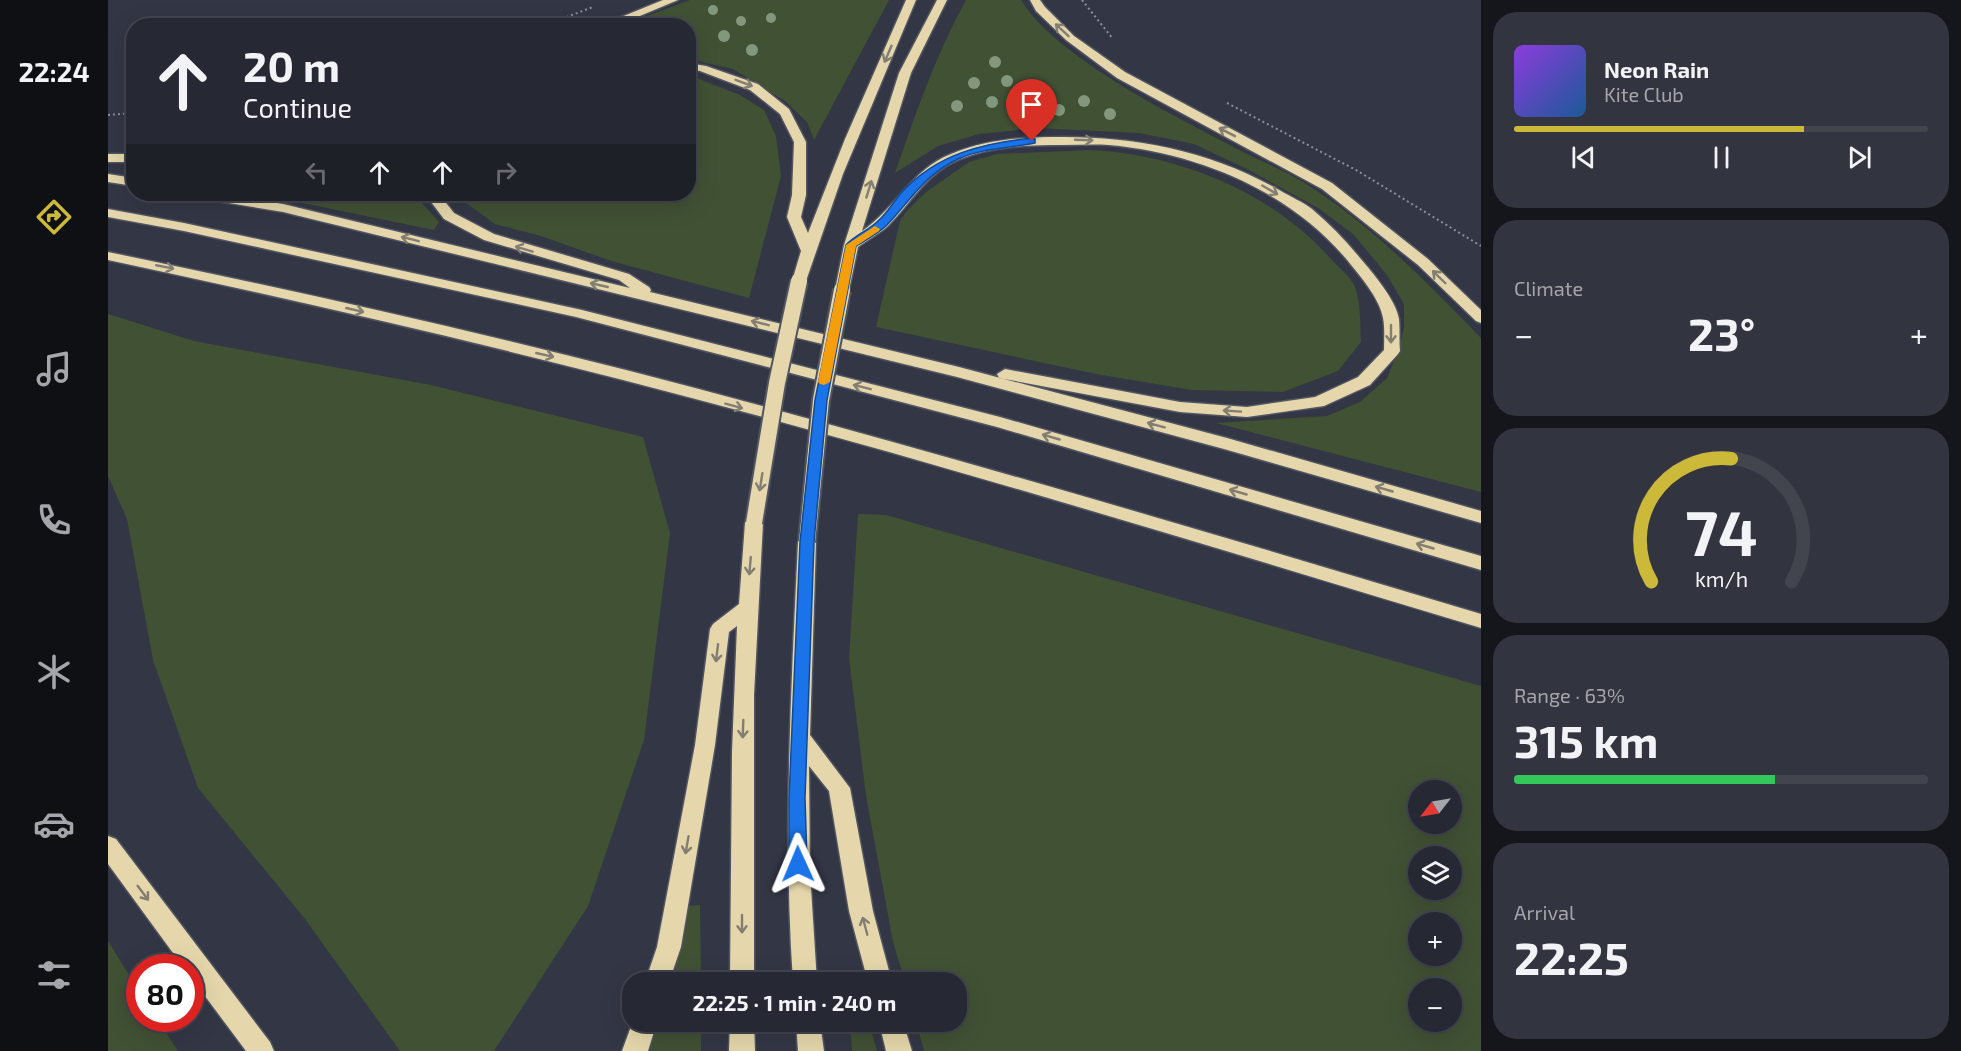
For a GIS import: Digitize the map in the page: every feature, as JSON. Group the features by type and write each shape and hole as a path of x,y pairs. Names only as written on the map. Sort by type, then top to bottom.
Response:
{"highway":[{"path":"625,18 673,0"},
{"path":"742,972 741,789 747,608 754,523 777,383 808,250 842,162 911,0"},
{"path":"804,972 799,908 797,798 807,542 821,400 851,245 904,73 942,0"},
{"path":"1035,0 1040,9 1070,38 1121,75 1327,186 1423,262 1481,318"},
{"path":"696,67 754,87 785,112 800,142 799,195 794,218 808,250"},
{"path":"851,245 882,224 907,193 926,176 954,157 994,145 1013,143 1077,139 1108,141 1154,148 1203,160 1256,182 1306,211 1342,244 1372,281 1391,318 1392,351 1364,381 1318,402 1246,412 1180,407 1012,374 959,372"},
{"path":"108,158 126,158"},
{"path":"108,178 126,181"},
{"path":"240,201 283,208 959,372 1227,444 1481,517"},
{"path":"437,201 449,216 489,237 624,277 656,298"},
{"path":"108,213 184,227 588,316 1000,422 1481,563"},
{"path":"108,256 207,275 567,360 1079,499 1481,621"},
{"path":"660,972 669,947 705,745 720,628 747,608"},
{"path":"799,736 839,788 858,902 877,972"},
{"path":"108,846 261,1051"},
{"path":"635,1051 642,1032"},
{"path":"742,1032 742,1051"},
{"path":"809,1032 811,1051"},
{"path":"894,1032 899,1051"}],"path":[{"path":"1082,0 1116,43"},
{"path":"564,18 601,4"},
{"path":"1227,104 1323,150 1413,201 1481,246"},
{"path":"108,115 126,114"}],"green space":[{"path":"690,0 889,0 814,140 807,122 785,101 733,69 696,61 696,18 642,18"},
{"path":"966,0 1021,0 1045,29 1095,68 1179,118 1308,185 1355,219 1420,276 1481,338 1481,492 1216,423 1327,416 1360,402 1387,378 1399,349 1404,327 1404,304 1387,275 1353,234 1318,208 1247,169 1194,144 1139,133 1036,128 979,134 938,146 895,173 936,63"},
{"path":"696,78 740,95 764,110 776,136 781,176 749,298 611,261 541,236 495,224 464,201 696,201"},
{"path":"1090,150 1156,159 1221,181 1281,214 1307,235 1347,276 1357,293 1361,342 1338,371 1283,392 1192,390 1096,374 876,327 900,221 926,192 969,162 997,154"},
{"path":"293,201 420,201 439,222 434,230"},
{"path":"108,314 194,341 431,385 643,437 670,533 644,740 588,906 494,1051 400,1051 305,919 198,788 153,660 127,519 108,476"},
{"path":"858,514 886,515 1481,686 1481,1051 924,1051 919,1032 967,1032 967,972 902,972 893,942 866,796 849,658"},
{"path":"700,905 701,972 669,972 687,906"},
{"path":"108,941 126,970 126,1032 166,1032 178,1051 108,1051"},
{"path":"653,1032 701,1032 701,1051 648,1051"},
{"path":"851,1032 872,1032 877,1051 852,1051"}],"slow traffic":[{"path":"824,382 851,245 875,229"}],"route":[{"path":"798,864 797,798 807,542 821,400 851,245 882,224 907,193 926,176 954,157 994,145 1032,141"}]}
